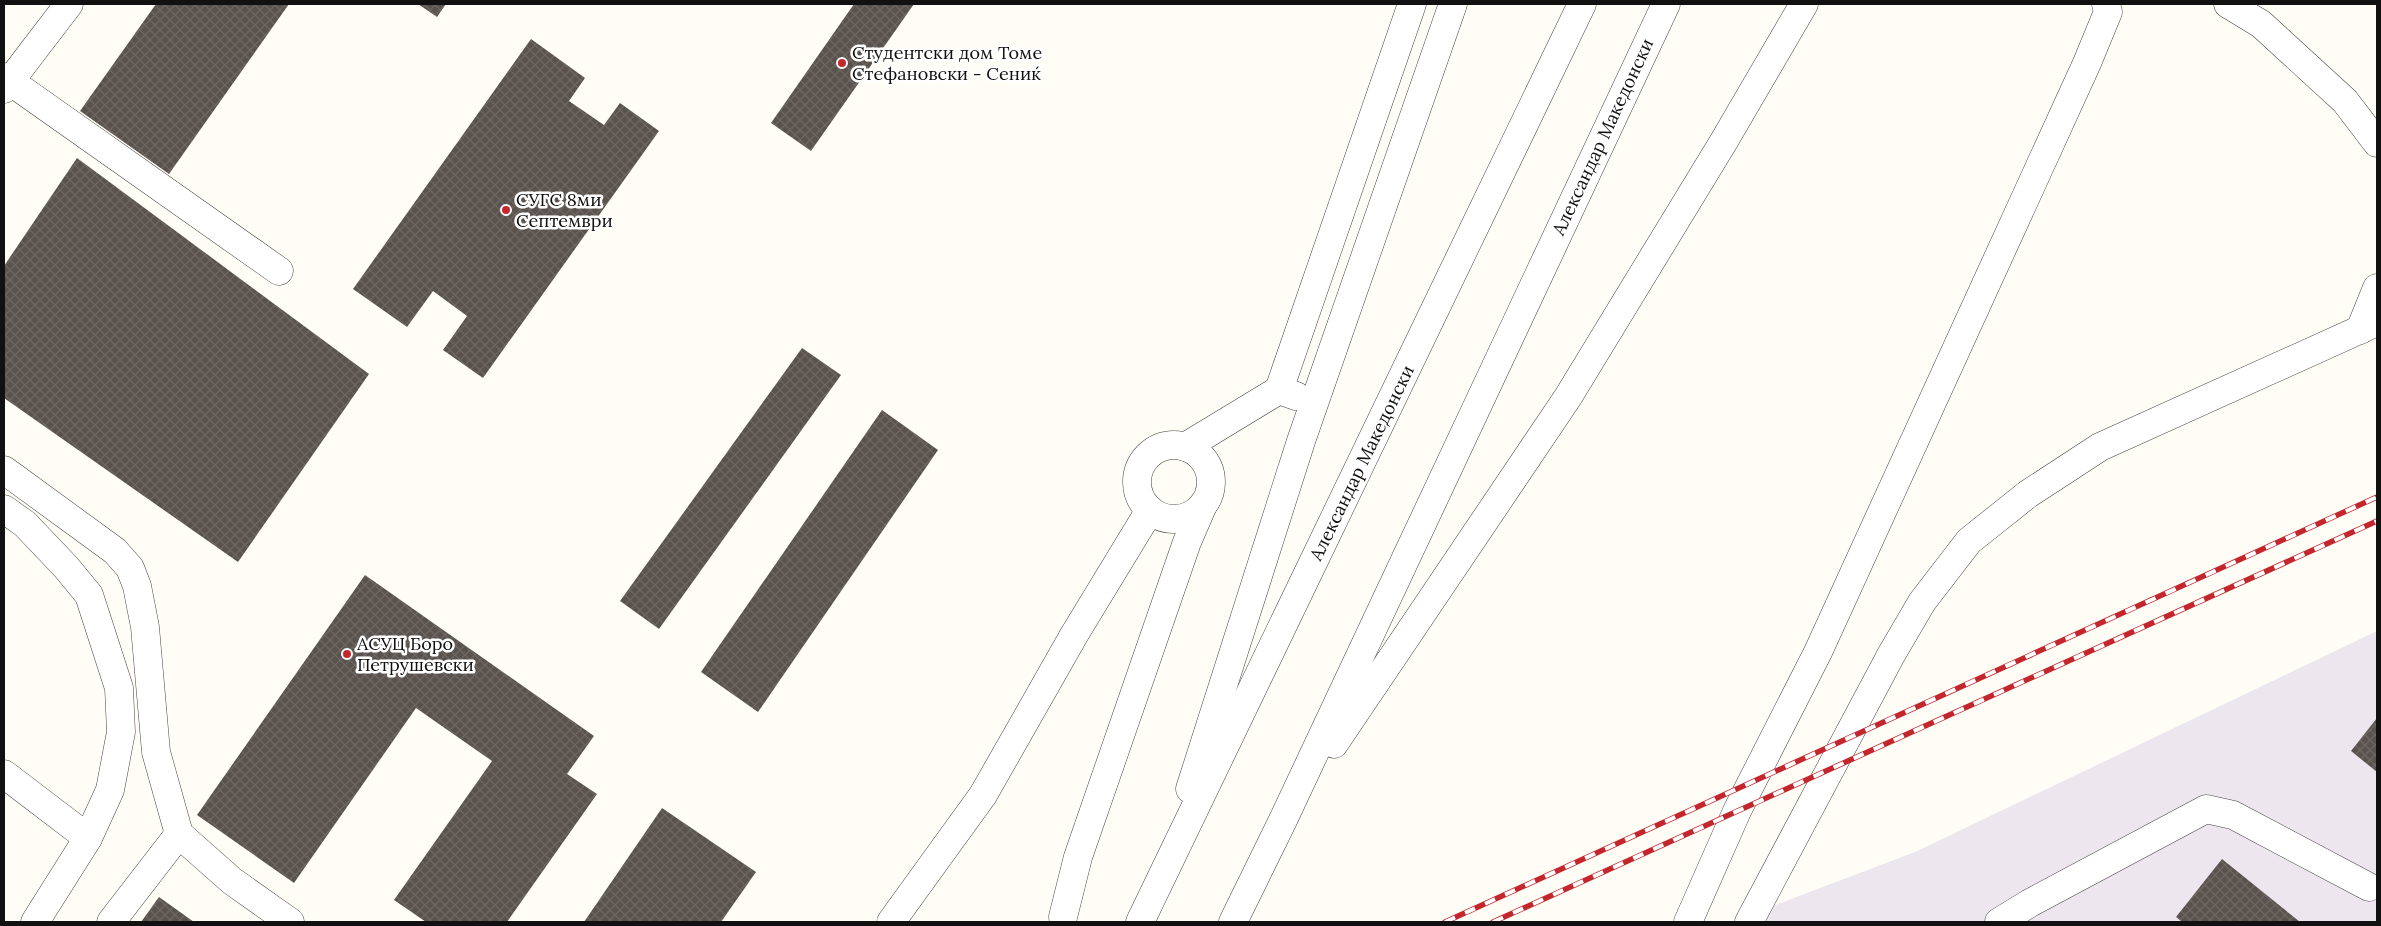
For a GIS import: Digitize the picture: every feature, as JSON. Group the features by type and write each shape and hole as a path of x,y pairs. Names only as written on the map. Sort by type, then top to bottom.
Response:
{"street":[{"path":"69,4 6,83 279,271"},
{"path":"1185,447 1279,390 1412,4"},
{"path":"1159,886 1314,402 1452,4"},
{"name":"Александар Македонски","path":"1140,922 1159,886 1582,4"},
{"name":"Александар Македонски","path":"1233,922 1283,820 1666,4"},
{"path":"1283,820 1454,563 1568,397 1724,141 1804,4"},
{"path":"1688,922 1737,811 1818,652 2087,63 2108,12 2106,4"},
{"path":"2228,4 2261,24 2345,101 2377,143"},
{"path":"1749,922 1891,655 1922,602 1969,541 2028,494 2100,447 2369,326 2377,288"},
{"path":"1279,390 1314,402"},
{"path":"1063,917 1078,858 1187,542 1203,505 1210,494 1211,480 1208,467 1198,453 1185,447 1172,445 1159,448 1144,461 1139,473 1137,486 1143,502 1150,510 1161,516 1182,518 1194,514 1203,505"},
{"path":"4,470 115,551 130,568 137,586 145,627 156,752 179,834 232,881 290,922"},
{"path":"4,509 25,524 66,567 89,595 119,688 121,732 110,790 88,838 35,922"},
{"path":"891,922 982,796 1074,635 1150,510"},
{"path":"4,774 88,838"},
{"path":"1999,922 2030,903 2206,809 2233,815 2369,887"},
{"path":"111,922 179,834"}],"shaded area":[{"path":"2377,631 2377,922 1731,922 1915,852"}],"building":[{"path":"156,4 289,4 169,174 80,111"},
{"path":"418,4 446,4 437,17"},
{"name":"Студентски дом Томе Стефановски - Сениќ","path":"854,4 914,4 811,151 771,123"},
{"name":"СУГС 8ми Септември","path":"531,39 585,78 569,101 604,125 620,103 659,131 483,378 443,350 467,316 433,291 407,327 353,289"},
{"path":"77,158 369,374 238,562 4,398 4,266"},
{"path":"802,348 841,375 659,629 620,601"},
{"path":"882,410 938,450 758,712 701,672"},
{"path":"365,575 594,736 567,774 597,794 507,922 426,922 394,900 492,761 416,708 294,883 197,815"},
{"path":"2377,718 2377,772 2351,751"},
{"path":"662,808 756,872 721,922 584,922"},
{"path":"2222,859 2300,922 2182,922 2176,917"},
{"path":"159,897 194,922 141,922"}],"railway":[{"path":"1445,922 2377,497"},
{"path":"1493,922 2377,521"}],"place":[{"name":"Студентски дом Томе Стефановски - Сениќ","path":"842,63"},
{"name":"СУГС 8ми Септември","path":"506,210"},
{"name":"АСУЦ Боро Петрушевски","path":"347,654"}]}
